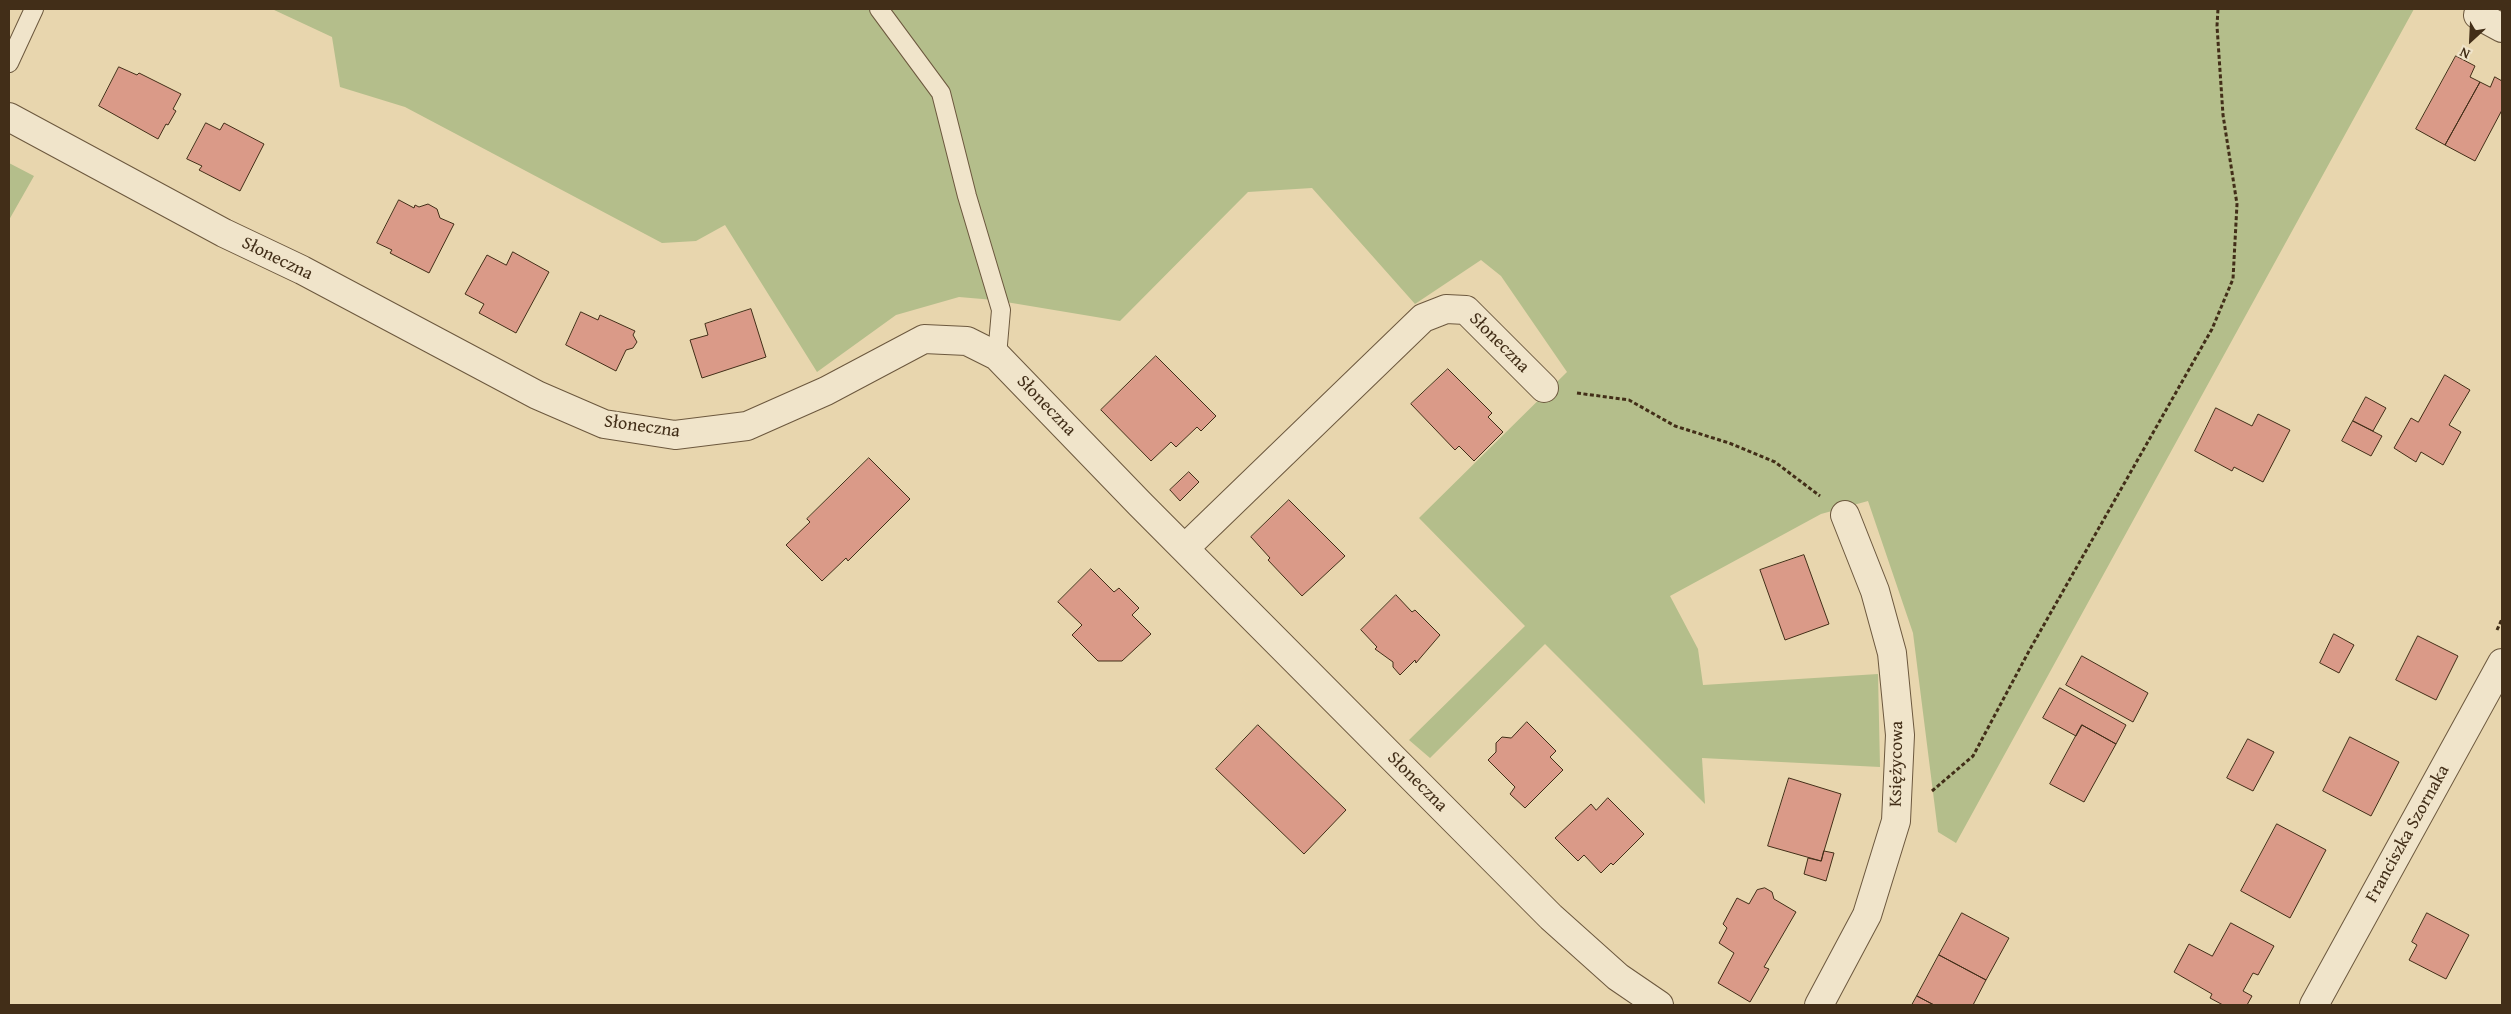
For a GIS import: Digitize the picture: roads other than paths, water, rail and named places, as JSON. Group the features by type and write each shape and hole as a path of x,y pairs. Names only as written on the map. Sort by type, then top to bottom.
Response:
{"street":[{"path":"2478,15 2502,28"},
{"name":"Słoneczna","path":"9,117 224,233 302,270 537,394 604,424 675,435 747,426 826,391 924,339 966,341 997,356 1551,916 1618,977 1659,1005"},
{"name":"Słoneczna","path":"1185,548 1423,318 1446,309 1466,310 1544,388"},
{"name":"Księżycowa","path":"1819,1005 1867,915 1896,821 1900,735 1892,653 1876,591 1845,515"},
{"name":"Franciszka Szornaka","path":"2314,1005 2502,663"}],"lane":[{"path":"9,63 34,9"},
{"path":"879,9 941,94 1001,310 997,356"}]}
